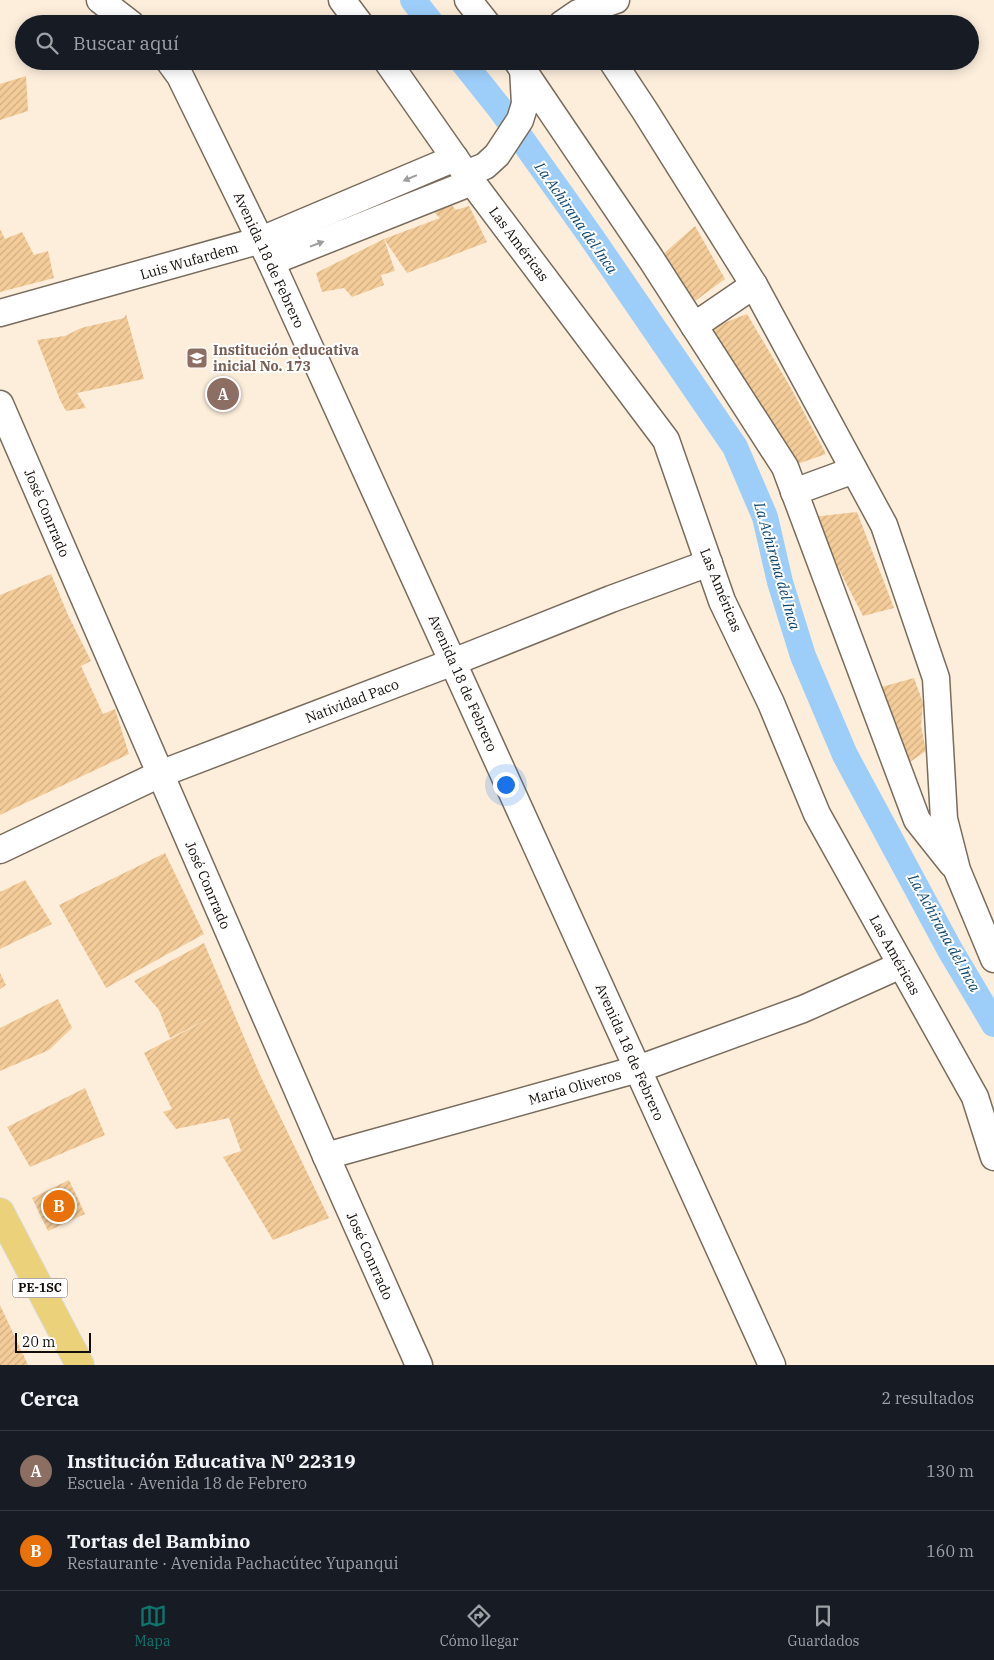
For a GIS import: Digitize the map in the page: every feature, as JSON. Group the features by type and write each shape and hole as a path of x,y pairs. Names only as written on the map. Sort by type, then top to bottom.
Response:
{"main road":[{"name":"PE-1SC","path":"0,1212 80,1365"}],"street":[{"path":"100,0 119,15"},
{"path":"342,0 353,15"},
{"path":"468,0 480,15"},
{"path":"574,15 616,0"},
{"name":"Avenida 18 de Febrero","path":"176,70 266,251 772,1365"},
{"name":"Las Américas","path":"393,70 465,172 666,440 722,601 771,703 817,814 975,1098 994,1157"},
{"name":"Luis Wufardem","path":"0,313 266,251 465,172 485,166 497,155 520,120 525,104 523,70"},
{"path":"527,70 785,467 917,820 957,870"},
{"path":"618,70 646,111 754,286 884,525 936,678 944,818 957,870 994,959"},
{"path":"694,326 754,286"},
{"name":"José Conrrado","path":"0,404 326,1156 419,1365"},
{"path":"794,492 854,470"},
{"name":"Natividad Paco","path":"0,850 160,774 709,563"},
{"name":"María Oliveros","path":"326,1156 638,1069 803,1008 901,965"}],"building":[{"path":"26,76 28,111 0,120 0,84"},
{"path":"449,202 456,210 469,206 487,242 407,273 384,239 440,218 433,211"},
{"path":"695,226 725,279 691,304 662,255"},
{"path":"0,229 5,239 22,232 34,255 48,251 54,278 0,292"},
{"path":"384,239 395,271 381,275 384,285 352,297 344,288 322,292 316,273"},
{"path":"126,314 144,379 77,393 86,408 66,411 37,340 65,336 81,328 124,318"},
{"path":"747,314 792,390 826,454 789,467 708,329"},
{"path":"857,512 894,608 863,616 812,517"},
{"path":"51,574 68,615 91,661 81,666 103,714 115,709 129,754 0,815 0,595"},
{"path":"914,678 923,703 921,726 926,751 907,764 874,689"},
{"path":"165,853 204,934 106,988 59,905"},
{"path":"25,880 52,924 0,949 0,892"},
{"path":"204,943 260,1075 329,1218 273,1240 223,1157 241,1151 229,1118 176,1129 163,1112 172,1109 144,1053 214,1016 170,1038 159,1010 134,981"},
{"path":"0,973 6,985 0,989"},
{"path":"58,999 72,1028 49,1050 0,1071 0,1028"},
{"path":"85,1088 105,1135 30,1167 7,1127"},
{"path":"69,1180 85,1214 48,1231 32,1198"},
{"path":"0,1305 28,1365 0,1365"}],"waterway":[{"name":"La Achirana del Inca","path":"413,0 425,15"},
{"name":"La Achirana del Inca","path":"469,70 501,110 592,238 735,447 765,517 780,582 803,656 845,755 950,950 994,1024"}],"place":[{"name":"Institución educativa inicial No. 173","path":"197,358"},
{"name":"Institución Educativa Nº 22319","path":"223,394"},
{"name":"Tortas del Bambino","path":"59,1206"}]}
